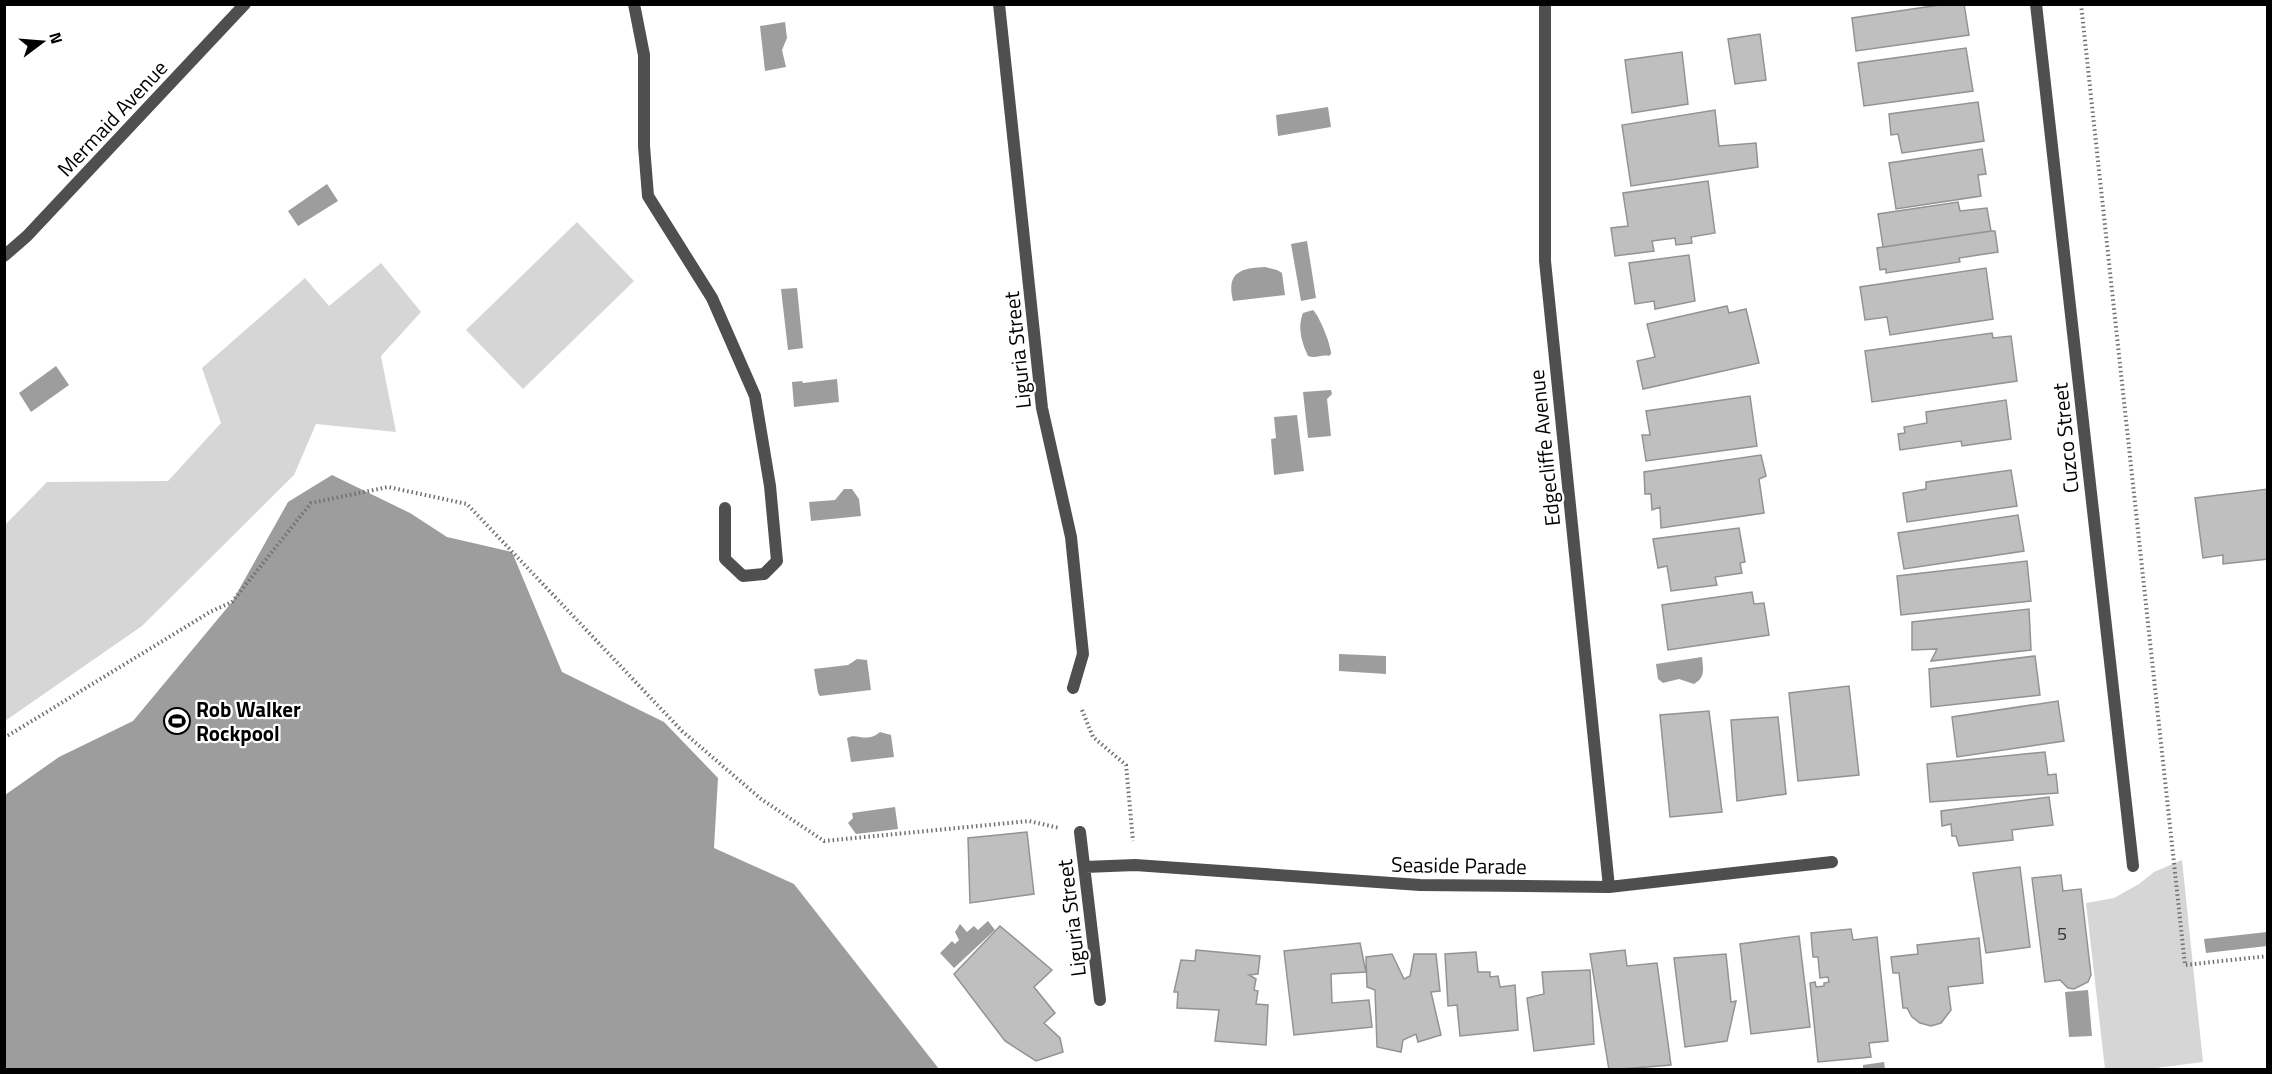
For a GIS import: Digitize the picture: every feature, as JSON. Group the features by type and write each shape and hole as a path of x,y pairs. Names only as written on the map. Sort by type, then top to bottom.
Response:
{"street":[{"name":"Mermaid Avenue","path":"4,256 27,236 245,4"},
{"path":"634,4 644,55 644,146 648,196 712,298 755,396 770,486 777,561 764,574 743,576 725,559 725,508"},
{"name":"Liguria Street","path":"999,4 1042,408 1071,537 1083,654 1073,688"},
{"name":"Edgecliffe Avenue","path":"1545,4 1545,261 1609,887"},
{"name":"Cuzco Street","path":"2036,4 2133,866"},
{"name":"Liguria Street","path":"1080,832 1100,1000"},
{"name":"Seaside Parade","path":"1085,867 1135,865 1420,885 1609,887 1832,862"}],"path":[{"path":"2081,4 2185,965 2268,956"},
{"path":"4,738 210,612 232,602 310,503 388,486 467,504 682,731 761,799 824,841 1029,821"},
{"path":"1073,688 1093,737 1126,765 1135,865"}],"shaded area":[{"path":"785,22 787,38 782,50 786,67 765,71 760,26"},
{"path":"1328,107 1331,127 1278,136 1276,115"},
{"path":"327,184 338,201 298,226 288,211"},
{"path":"577,222 634,281 523,389 466,330"},
{"path":"1307,241 1316,298 1301,301 1291,244"},
{"path":"381,263 421,312 381,356 396,432 316,424 294,475 142,626 5,721 5,525 47,482 168,481 221,423 202,368 305,278 329,306"},
{"path":"1265,267 1282,273 1285,295 1233,301 1232,284 1237,274 1249,269"},
{"path":"797,288 803,348 788,350 781,289"},
{"path":"1313,310 1327,338 1331,350 1329,356 1308,356 1304,346 1300,330 1301,319 1303,313"},
{"path":"56,366 69,385 31,412 19,393"},
{"path":"837,379 839,402 794,407 792,382"},
{"path":"1331,390 1332,394 1327,399 1331,436 1308,438 1303,392"},
{"path":"1297,415 1304,471 1274,475 1271,439 1276,438 1274,417"},
{"path":"332,475 410,513 447,537 512,552 562,672 664,722 718,778 714,848 794,884 939,1069 5,1069 5,795 59,757 133,721 232,602 288,502"},
{"path":"844,489 852,489 859,499 861,516 811,521 809,502 835,500"},
{"path":"1339,654 1386,656 1386,674 1339,671"},
{"path":"1702,657 1702,676 1694,684 1679,679 1663,683 1658,679 1656,664"},
{"path":"857,659 867,660 871,690 820,696 814,669 848,665"},
{"path":"880,732 891,735 894,757 851,762 847,738 854,736 866,738"},
{"path":"895,807 898,829 856,834 848,823 853,818 852,813"},
{"path":"2182,860 2203,1062 2148,1069 2105,1069 2086,903 2114,898 2139,884 2154,872"},
{"path":"988,921 995,930 954,968 940,953 952,941 955,944 959,940 955,932 960,924 967,932 974,926 978,930"},
{"path":"2267,932 2267,946 2206,953 2204,939"},
{"path":"2088,990 2092,1036 2069,1037 2065,992"},
{"path":"1884,1062 1885,1069 1863,1069 1863,1065"}],"building":[{"path":"1946,4 1964,4 1969,35 1856,51 1852,18"},
{"path":"1760,34 1766,80 1735,84 1728,39"},
{"path":"1966,48 1973,91 1864,106 1858,63"},
{"path":"1682,52 1688,104 1632,113 1625,60"},
{"path":"1978,102 1984,141 1902,153 1898,134 1891,135 1889,114"},
{"path":"1715,110 1719,146 1756,143 1758,167 1631,186 1622,125"},
{"path":"1982,149 1986,174 1978,175 1981,196 1896,209 1889,163"},
{"path":"1708,181 1715,233 1691,237 1692,243 1676,245 1675,238 1652,241 1654,251 1615,256 1611,228 1628,226 1623,193"},
{"path":"1958,202 1960,211 1987,208 1991,231 1883,247 1878,214"},
{"path":"1995,231 1998,252 1959,258 1960,262 1886,273 1886,269 1880,270 1877,248"},
{"path":"1689,255 1695,301 1655,309 1654,301 1635,304 1629,263"},
{"path":"1986,268 1993,319 1890,335 1887,317 1865,320 1860,287"},
{"path":"1727,306 1729,313 1746,309 1759,363 1643,389 1637,361 1655,357 1647,324"},
{"path":"1992,333 1993,338 2011,336 2017,381 1872,402 1865,351"},
{"path":"1750,396 1757,446 1646,461 1642,435 1650,435 1646,411"},
{"path":"2006,400 2011,439 1962,446 1961,441 1900,450 1898,434 1905,433 1904,427 1927,423 1926,412"},
{"path":"1761,455 1766,476 1759,479 1764,513 1661,528 1660,507 1652,510 1651,494 1645,494 1644,472"},
{"path":"2011,470 2017,506 1907,522 1903,493 1926,489 1926,482"},
{"path":"2268,489 2268,559 2223,564 2223,555 2203,558 2195,498"},
{"path":"2018,515 2024,551 1904,569 1898,533"},
{"path":"1739,528 1745,562 1740,563 1742,573 1715,577 1717,585 1671,591 1667,566 1658,568 1653,539"},
{"path":"2027,561 2031,601 1901,615 1897,576"},
{"path":"1752,592 1754,604 1764,603 1769,635 1668,650 1662,605"},
{"path":"2029,609 2031,650 1931,661 1937,649 1912,650 1912,622"},
{"path":"2035,656 2040,695 1931,707 1929,669"},
{"path":"1849,686 1859,775 1798,781 1789,693"},
{"path":"2058,701 2064,741 1957,757 1952,717"},
{"path":"1709,711 1722,812 1670,817 1660,715"},
{"path":"1778,717 1786,794 1737,801 1731,720"},
{"path":"2045,752 2048,775 2056,774 2058,793 1930,802 1927,764"},
{"path":"2049,797 2053,825 2012,830 2013,840 1959,846 1956,836 1952,836 1951,824 1942,826 1941,811"},
{"path":"1027,832 1034,894 970,903 968,838"},
{"path":"2020,867 2030,947 1986,953 1973,873"},
{"path":"2061,875 2063,891 2081,889 2091,975 2088,982 2074,989 2068,988 2060,980 2045,982 2032,878"},
{"path":"1000,926 1052,970 1034,987 1055,1013 1044,1023 1060,1038 1063,1052 1036,1061 1005,1041 954,974"},
{"path":"1851,929 1853,940 1877,937 1888,1041 1869,1043 1871,1057 1818,1062 1810,983 1815,982 1816,987 1824,986 1824,983 1829,982 1828,977 1820,978 1818,957 1813,957 1811,933"},
{"path":"1799,936 1810,1027 1751,1034 1740,944"},
{"path":"1979,938 1983,983 1948,987 1951,1010 1941,1023 1931,1026 1920,1023 1912,1017 1907,1008 1903,1008 1899,973 1893,973 1891,957 1918,954 1917,945"},
{"path":"1360,943 1366,972 1331,974 1332,1003 1369,1000 1372,1027 1294,1035 1284,951"},
{"path":"1196,950 1260,956 1258,974 1249,975 1256,979 1254,990 1258,991 1256,1004 1268,1005 1266,1045 1215,1041 1219,1010 1177,1008 1178,992 1174,992 1181,960 1195,961"},
{"path":"1625,950 1627,966 1657,963 1671,1065 1609,1070 1590,954"},
{"path":"1476,952 1478,972 1490,972 1490,977 1498,976 1500,987 1515,985 1518,1030 1460,1036 1457,1005 1448,1006 1445,954"},
{"path":"1392,954 1404,979 1410,976 1414,954 1436,954 1440,991 1431,992 1441,1035 1418,1042 1416,1034 1403,1040 1401,1052 1377,1047 1375,990 1367,987 1366,957"},
{"path":"1726,954 1731,1002 1736,1001 1727,1041 1685,1047 1674,958"},
{"path":"1590,970 1594,1044 1534,1051 1527,998 1544,994 1542,972"}],"place":[{"name":"Rob Walker Rockpool","path":"177,721"}]}
